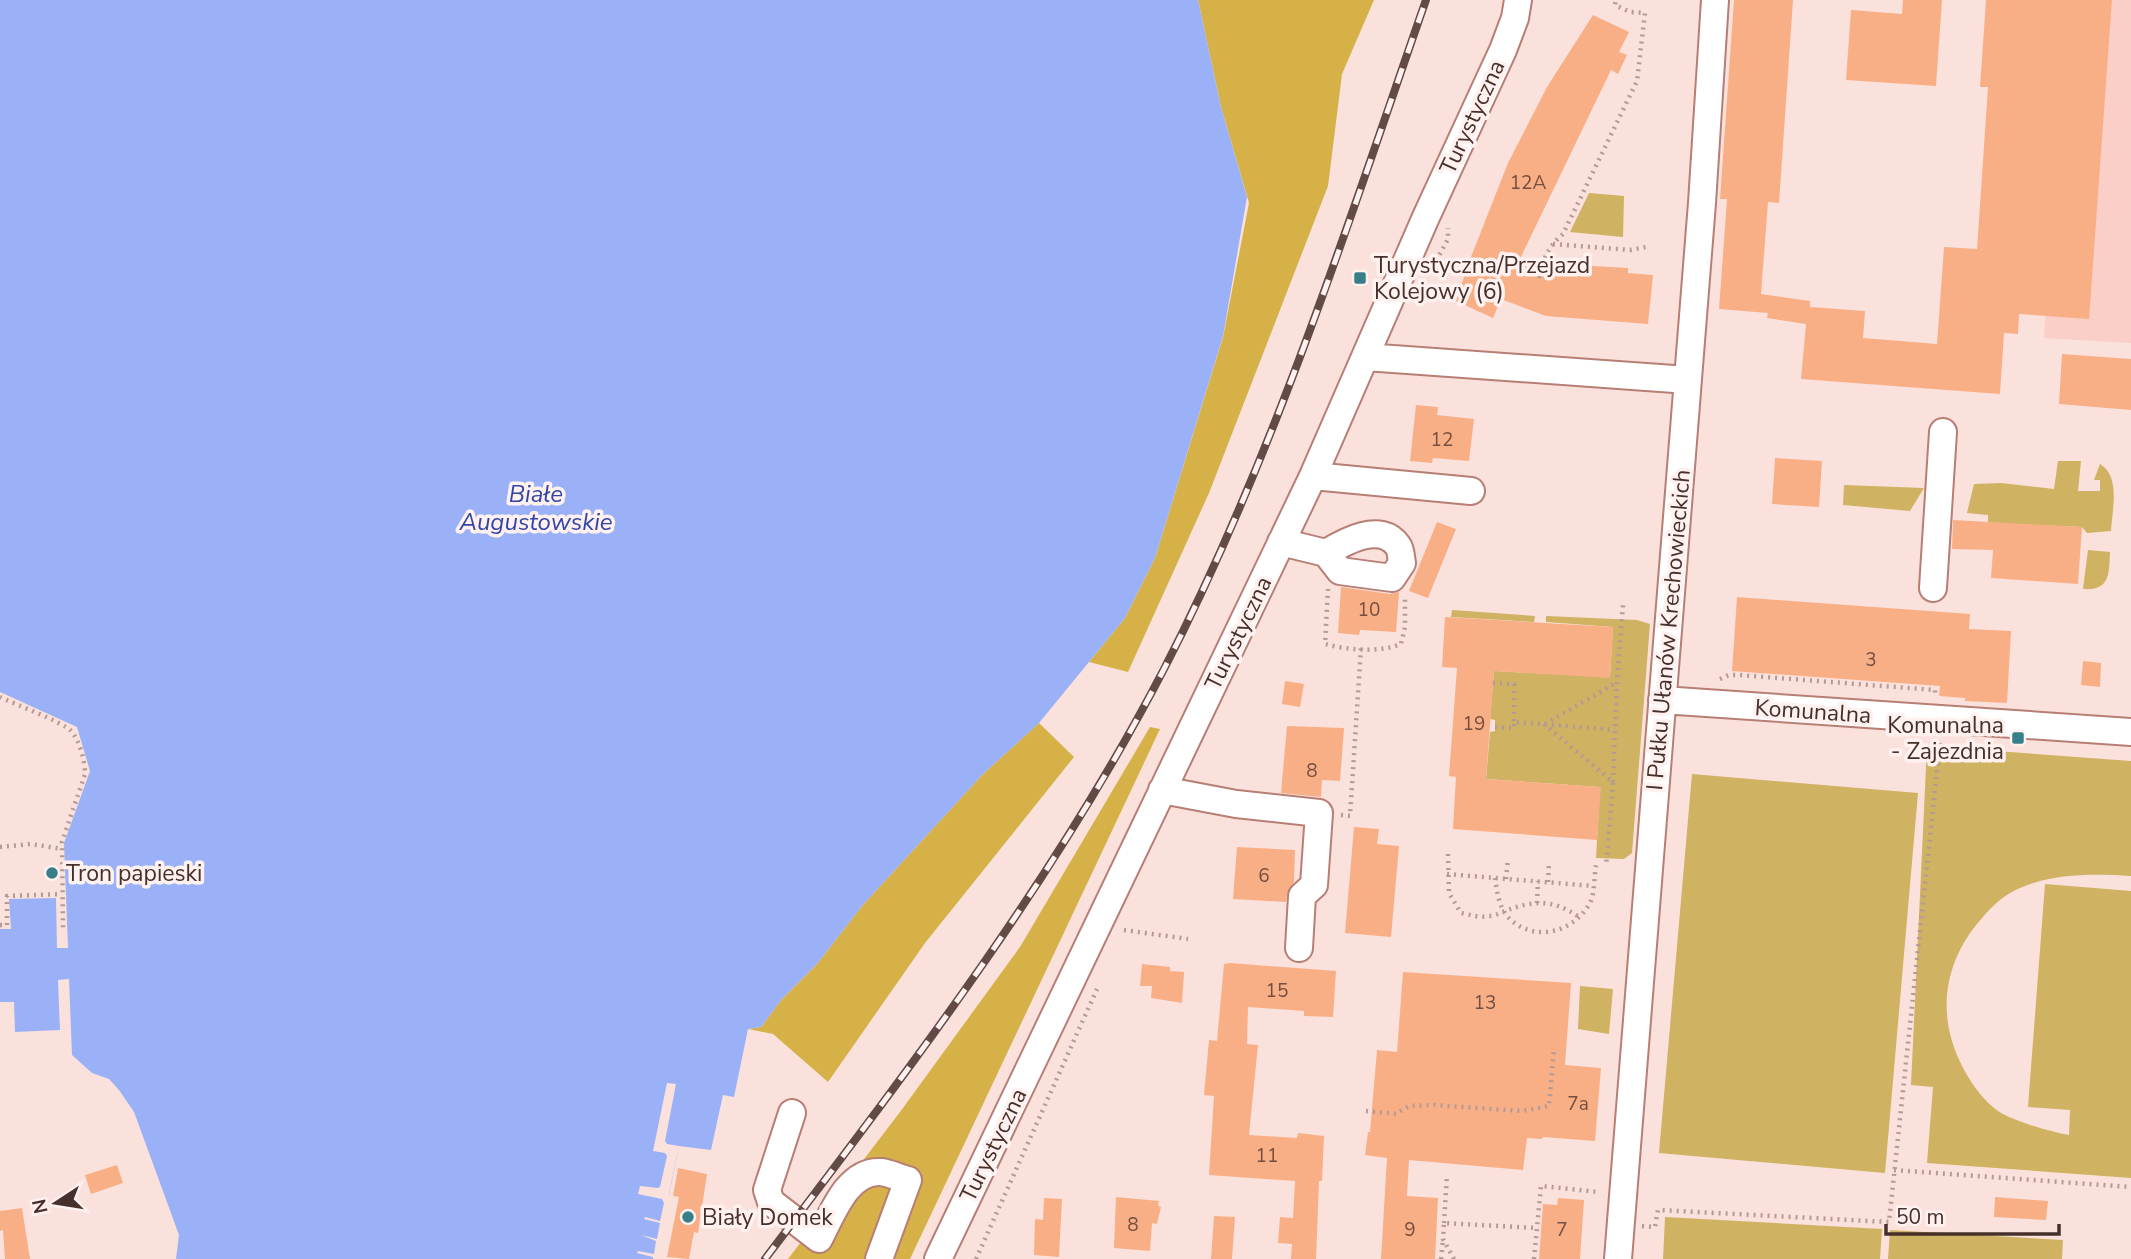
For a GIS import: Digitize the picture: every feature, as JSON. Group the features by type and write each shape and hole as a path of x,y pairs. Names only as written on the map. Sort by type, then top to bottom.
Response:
{"street":[{"name":"Turystyczna","path":"938,1259 1313,476 1503,50 1515,18 1518,0"},
{"name":"I Pułku Ułanów Krechowieckich","path":"1618,1259 1688,380 1715,0"},
{"path":"1365,357 1688,380"},
{"path":"1933,588 1943,432"},
{"path":"1313,476 1471,491"},
{"path":"1282,542 1325,553 1340,571 1392,578 1402,563 1399,547 1385,536 1364,535 1350,539 1325,553"},
{"name":"Komunalna","path":"1662,700 2131,732"},
{"path":"1163,790 1236,804 1319,813 1314,885 1303,896 1298,948"},
{"path":"792,1113 767,1190 768,1197 813,1249 840,1199 861,1176 883,1172 908,1181 879,1259"}],"path":[{"path":"1539,278 1543,258 1563,234 1637,81 1645,13 1630,12 1615,5 1616,0"},
{"path":"1553,244 1630,250 1646,247"},
{"path":"1325,553 1328,586 1325,644 1388,649 1401,644 1405,627 1405,595 1403,582 1392,578"},
{"path":"1606,866 1623,604"},
{"path":"1319,813 1350,816 1361,648"},
{"path":"1710,685 1729,675 1739,675 1934,690 1936,704"},
{"path":"1544,724 1616,682"},
{"path":"1493,683 1514,684 1514,728 1494,727"},
{"path":"0,697 71,730 78,744 85,774 62,842 63,928"},
{"path":"1514,722 1615,730"},
{"path":"1544,724 1613,782"},
{"path":"1940,738 1949,739"},
{"path":"1640,1237 1641,1223 1655,1227 1658,1210 1889,1222 1940,747"},
{"path":"1,848 31,844 62,849"},
{"path":"1448,854 1449,893 1461,914 1493,916 1537,903 1566,908 1579,917"},
{"path":"1506,879 1508,859"},
{"path":"1548,882 1549,862"},
{"path":"1495,878 1498,898 1509,918 1539,933 1553,932 1576,921 1591,901 1596,865"},
{"path":"1447,874 1593,886"},
{"path":"1537,903 1538,881"},
{"path":"0,925 7,925 7,896 62,894"},
{"path":"1124,930 1188,939"},
{"path":"1366,1111 1396,1114 1409,1106 1434,1105 1522,1111 1549,1106 1554,1049"},
{"path":"1894,1170 2131,1187"},
{"path":"1441,1259 1447,1175"},
{"path":"1534,1259 1541,1186 1601,1192"},
{"path":"1444,1223 1537,1228"},
{"path":"1443,1239 1454,1259"}],"shaded area":[{"path":"1198,0 1374,0 1342,74 1328,186 1209,493 1128,672 1089,662 1125,618 1155,558 1223,337 1249,203 1221,107"},
{"path":"2065,0 2131,0 2131,343 2044,338"},
{"path":"1589,193 1624,196 1623,237 1570,232"},
{"path":"2058,461 2081,461 2078,491 2100,491 2100,480 2094,480 2100,464 2107,470 2114,494 2111,531 2087,533 2082,527 1988,523 1988,515 1967,513 1974,484 2001,483 2054,489"},
{"path":"1844,485 1924,488 1910,511 1843,505"},
{"path":"2088,550 2110,552 2109,567 2103,584 2092,589 2083,589"},
{"path":"1452,610 1535,616 1534,622 1451,617"},
{"path":"1546,616 1637,620 1650,624 1632,853 1624,859 1596,858 1600,787 1486,779 1490,732 1495,731 1495,720 1490,719 1494,671 1610,677 1613,627 1546,622"},
{"path":"1039,723 1074,757 925,943 828,1082 773,1034 748,1029 761,1027 782,999 817,964 862,906 982,775"},
{"path":"1150,727 1160,729 910,1259 788,1259 903,1108 1020,947"},
{"path":"1927,746 2131,761 2131,876 2061,877 2033,883 2004,897 1983,917 1958,954 1947,993 1947,1013 1957,1055 1970,1080 1989,1103 2013,1119 2069,1135 2070,1110 2028,1107 2045,884 2131,891 2131,1178 1927,1163 1933,1087 1911,1085"},
{"path":"1692,774 1918,793 1885,1173 1659,1153"},
{"path":"1580,986 1613,989 1609,1034 1578,1029"},
{"path":"1665,1217 1882,1229 1880,1259 1663,1259"},
{"path":"1890,1230 2063,1240 2062,1259 1888,1259"}],"water":[{"name":"Białe Augustowskie","path":"0,0 1198,0 1221,107 1247,197 1223,336 1155,558 1125,618 1039,723 982,775 862,906 817,964 782,999 761,1027 748,1029 734,1097 723,1095 711,1150 679,1146 656,1259 176,1259 179,1235 134,1112 109,1079 92,1073 72,1055 69,979 58,980 60,1030 15,1032 14,1002 0,1002 0,929 11,929 9,899 56,898 57,948 68,948 64,843 90,771 77,727 0,692"}],"pier":[{"path":"667,1083 676,1084 665,1141 667,1144 679,1146 660,1259 653,1259 637,1253 654,1254 656,1241 641,1235 657,1239 660,1223 644,1219 645,1217 660,1221 664,1203 662,1199 638,1194 640,1186 660,1187 667,1156 665,1153 653,1151"}],"building":[{"path":"1734,0 1793,0 1779,203 1768,202 1761,294 1810,301 1810,307 1865,311 1863,338 1937,344 1944,247 1977,249 1988,87 1980,87 1986,0 2112,0 2089,319 2019,314 2018,334 2004,333 2000,394 1801,379 1806,324 1767,318 1768,313 1719,309 1727,199 1720,199"},
{"path":"1903,0 1942,0 1936,86 1846,80 1851,10 1902,14"},
{"path":"1593,15 1629,32 1619,52 1627,55 1618,74 1611,70 1517,265 1574,270 1575,265 1628,268 1628,273 1653,275 1648,324 1546,316 1501,299 1493,318 1456,301 1508,163 1547,87"},
{"path":"2062,354 2131,359 2131,410 2059,404"},
{"path":"1416,405 1438,407 1437,415 1474,419 1469,461 1433,458 1432,463 1410,461"},
{"path":"1775,458 1822,461 1819,507 1772,504"},
{"path":"1953,520 2082,527 2078,584 1991,578 1993,550 1952,549"},
{"path":"1437,522 1456,529 1428,598 1409,591"},
{"path":"1341,587 1390,594 1399,592 1396,632 1360,630 1359,635 1338,633"},
{"path":"1737,597 1970,614 1969,629 2011,631 2007,703 1965,701 1965,698 1939,696 1940,686 1732,671"},
{"path":"1445,617 1613,627 1610,678 1494,671 1486,779 1601,787 1597,840 1453,829 1456,777 1449,776 1457,668 1442,667"},
{"path":"2083,661 2101,663 2100,687 2081,685"},
{"path":"1285,681 1304,684 1300,707 1282,704"},
{"path":"1287,726 1344,728 1340,781 1322,780 1321,797 1281,793"},
{"path":"1354,827 1379,829 1377,844 1399,846 1391,937 1345,933"},
{"path":"1237,847 1295,850 1294,882 1286,902 1233,899"},
{"path":"1142,964 1170,967 1170,971 1184,972 1182,1003 1151,998 1152,986 1140,986"},
{"path":"1224,964 1336,971 1333,1017 1304,1016 1304,1011 1248,1007 1247,1044 1258,1045 1249,1135 1297,1138 1298,1133 1324,1136 1316,1259 1291,1259 1292,1244 1278,1243 1280,1217 1293,1218 1295,1181 1209,1175 1214,1096 1204,1095 1209,1040 1217,1041"},
{"path":"1403,972 1571,983 1565,1065 1601,1068 1595,1141 1527,1138 1523,1170 1409,1160 1407,1196 1438,1198 1435,1259 1381,1259 1387,1158 1365,1155 1370,1132 1377,1050 1397,1052"},
{"path":"117,1165 123,1183 91,1194 85,1175"},
{"name":"Biały Domek","path":"678,1168 707,1174 698,1233 694,1232 689,1259 667,1257 679,1197 673,1196"},
{"path":"1116,1197 1159,1201 1158,1206 1161,1207 1157,1224 1152,1223 1150,1251 1114,1248"},
{"path":"1995,1197 2048,1201 2046,1220 1994,1217"},
{"path":"1044,1198 1062,1199 1059,1257 1034,1255 1035,1219 1043,1220"},
{"path":"1558,1198 1584,1200 1580,1259 1539,1259 1543,1204 1557,1205"},
{"path":"22,1208 30,1259 5,1259 0,1211"},
{"path":"1214,1216 1235,1217 1232,1259 1211,1259"}],"railway":[{"path":"765,1259 926,1045 1027,899 1076,824 1164,669 1240,506 1307,339 1426,0"}],"place":[{"name":"Turystyczna/Przejazd Kolejowy (6)","path":"1360,278"},
{"name":"Komunalna - Zajezdnia","path":"2018,738"},
{"name":"Tron papieski","path":"52,873"},
{"name":"Biały Domek","path":"688,1217"}]}
